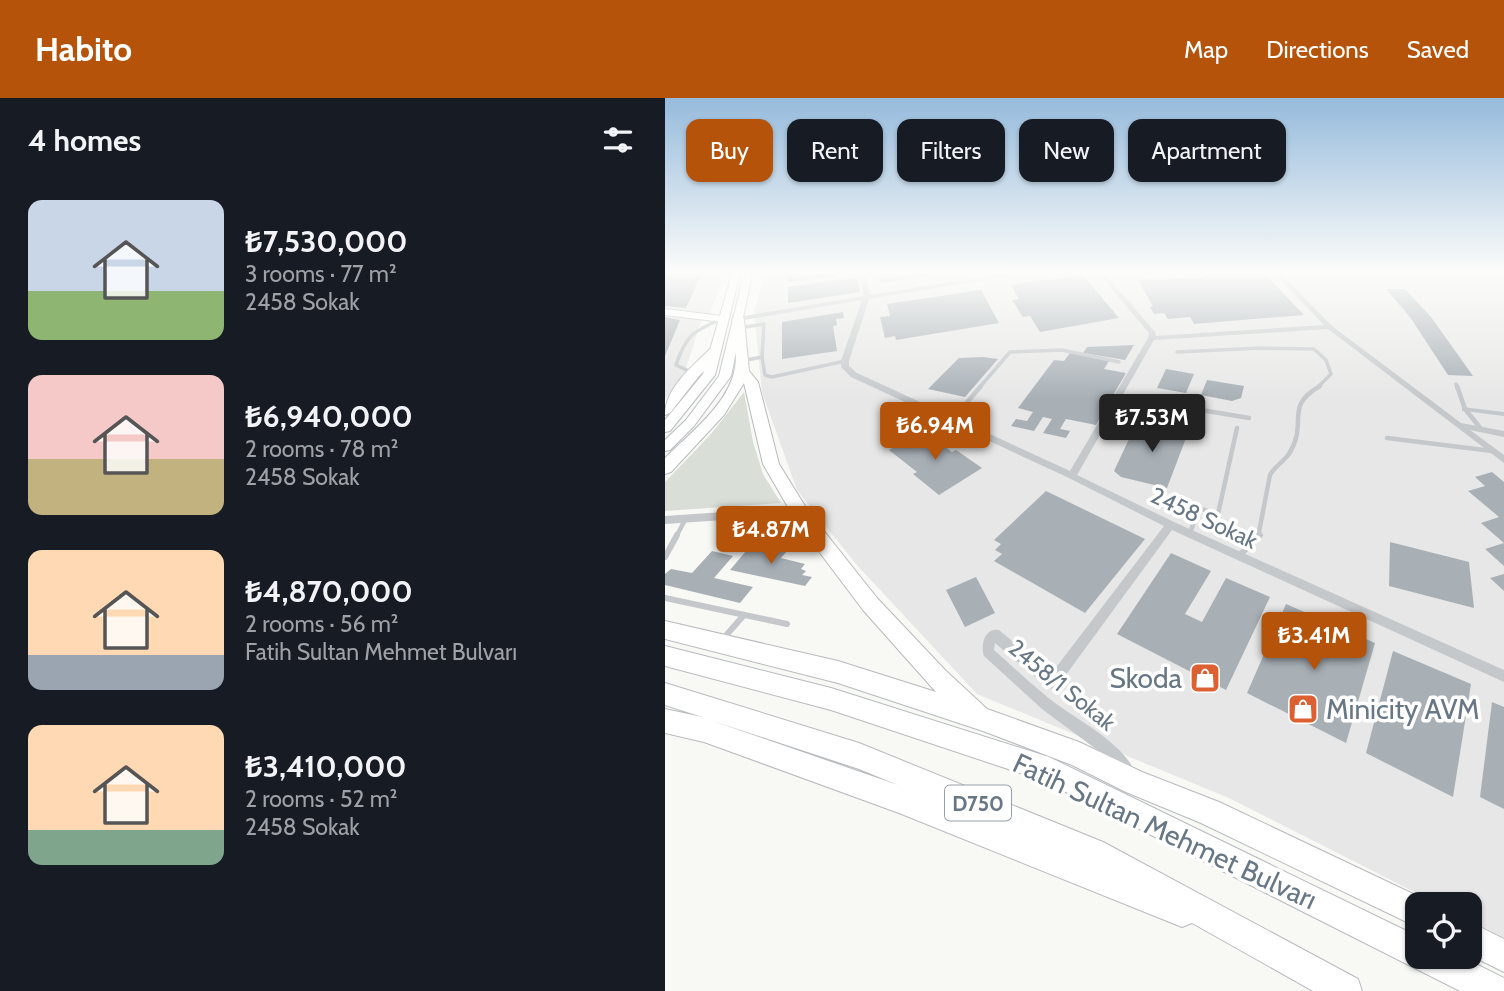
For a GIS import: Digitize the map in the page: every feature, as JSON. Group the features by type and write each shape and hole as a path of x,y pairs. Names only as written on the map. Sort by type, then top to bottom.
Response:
{"highway":[{"path":"665,468 706,425 731,392 736,370 739,323"},
{"path":"667,406 715,352"},
{"path":"736,370 751,382 771,464 802,516 870,604 936,678 983,719"},
{"name":"D750","path":"667,631 838,673 983,719 1079,755 1135,783 1183,835"},
{"name":"Fatih Sultan Mehmet Bulvarı","path":"665,656 831,699 1049,770 1405,946"},
{"name":"Fatih Sultan Mehmet Bulvarı","path":"665,694 859,756 1093,852 1346,991"},
{"path":"665,721 704,730 899,799 1275,950"},
{"path":"665,733 704,730"},
{"path":"1135,783 1209,812 1405,906"},
{"path":"1482,945 1504,956"},
{"path":"1451,969 1495,991"}],"main road":[{"path":"665,447 736,370 740,316"},
{"path":"665,428 709,375 722,318"}],"street":[{"path":"700,316 722,318"},
{"path":"739,323 774,316"},
{"path":"845,361 860,316"},
{"path":"1072,476 1152,338 1153,333 1138,316"},
{"path":"1320,316 1504,460"},
{"path":"1152,338 1331,327"},
{"name":"2458 Sokak","path":"845,361 845,367 853,375 1072,476 1170,525 1504,676"},
{"path":"1465,410 1504,414"},
{"path":"1456,425 1504,434"},
{"path":"665,520 725,516 782,521 802,516"},
{"name":"2458/1 Sokak","path":"1135,783 1120,759 1010,674 988,652 989,641 995,634 1052,683 1170,525"}],"lane":[{"path":"694,373 676,365 685,338 691,332 722,318"},
{"path":"739,323 764,324 762,357 765,375 772,377 845,361"},
{"path":"1177,352 1261,348 1314,349 1331,368 1331,374 1322,385 1304,395 1299,402 1299,429 1288,455 1274,467 1270,475 1260,535 1238,556"},
{"path":"951,421 1010,352 1062,350 1119,362"},
{"path":"736,370 762,357"},
{"path":"1456,384 1465,410 1481,429"},
{"path":"1118,396 1249,418"},
{"path":"1190,534 1198,508 1218,514 1237,428"},
{"path":"1387,438 1492,451"},
{"path":"665,557 685,520"},
{"path":"665,598 787,624"},
{"path":"720,643 744,615"}],"shaded area":[{"path":"665,316 701,320 684,375 665,399"},
{"path":"754,316 1504,316 1504,938 1482,926 1482,892 1414,892 1229,798 977,694 856,564 797,490 762,392"},
{"path":"744,392 753,442 763,474 781,503 665,511 665,482 711,434"}],"building":[{"path":"821,316 844,316 844,318 836,319 837,325 833,326 837,351 782,359 782,322"},
{"path":"995,316 999,323 896,340 895,336 885,338 880,317"},
{"path":"1022,316 1117,316 1119,318 1040,332 1030,316"},
{"path":"1166,316 1296,316 1194,324 1190,317 1168,319"},
{"path":"1430,316 1473,376 1448,375 1410,317"},
{"path":"665,317 680,320 665,356"},
{"path":"1134,345 1125,360 1083,353 1087,347"},
{"path":"1070,353 1109,361 1104,369 1126,373 1096,425 1066,419 1060,429 1070,431 1066,438 1043,433 1052,419 1043,417 1034,431 1011,426 1016,419 1027,421 1033,412 1018,408 1054,360 1064,361"},
{"path":"959,358 998,359 965,397 928,389"},
{"path":"1166,369 1194,374 1186,393 1157,388"},
{"path":"1207,380 1244,386 1241,398 1232,401 1201,395"},
{"path":"1138,420 1189,430 1167,488 1121,477 1114,471"},
{"path":"923,431 952,452 956,450 982,468 939,495 913,474 917,472 889,450"},
{"path":"1492,472 1504,482 1504,543 1481,523 1499,517 1468,491 1485,486 1475,477"},
{"path":"1046,491 1145,539 1085,613 994,561 1002,554 995,550 1001,544 994,540"},
{"path":"1390,542 1469,562 1474,608 1389,586"},
{"path":"1504,543 1504,566 1485,549"},
{"path":"752,544 787,551 781,558 805,564 801,569 806,571 802,575 812,577 805,586 730,570"},
{"path":"712,551 733,556 714,578 753,587 740,603 665,585 665,574 671,569 692,573"},
{"path":"1171,553 1211,571 1185,614 1202,622 1226,578 1270,597 1226,690 1117,634"},
{"path":"1504,574 1504,591 1490,578"},
{"path":"976,577 995,613 965,627 946,590"},
{"path":"1286,604 1375,643 1346,743 1247,693"},
{"path":"1393,651 1471,684 1453,797 1366,753"},
{"path":"1492,702 1504,707 1504,809 1480,797"}],"place":[{"name":"Skoda","path":"1205,678"},
{"name":"Minicity AVM","path":"1303,709"}]}
